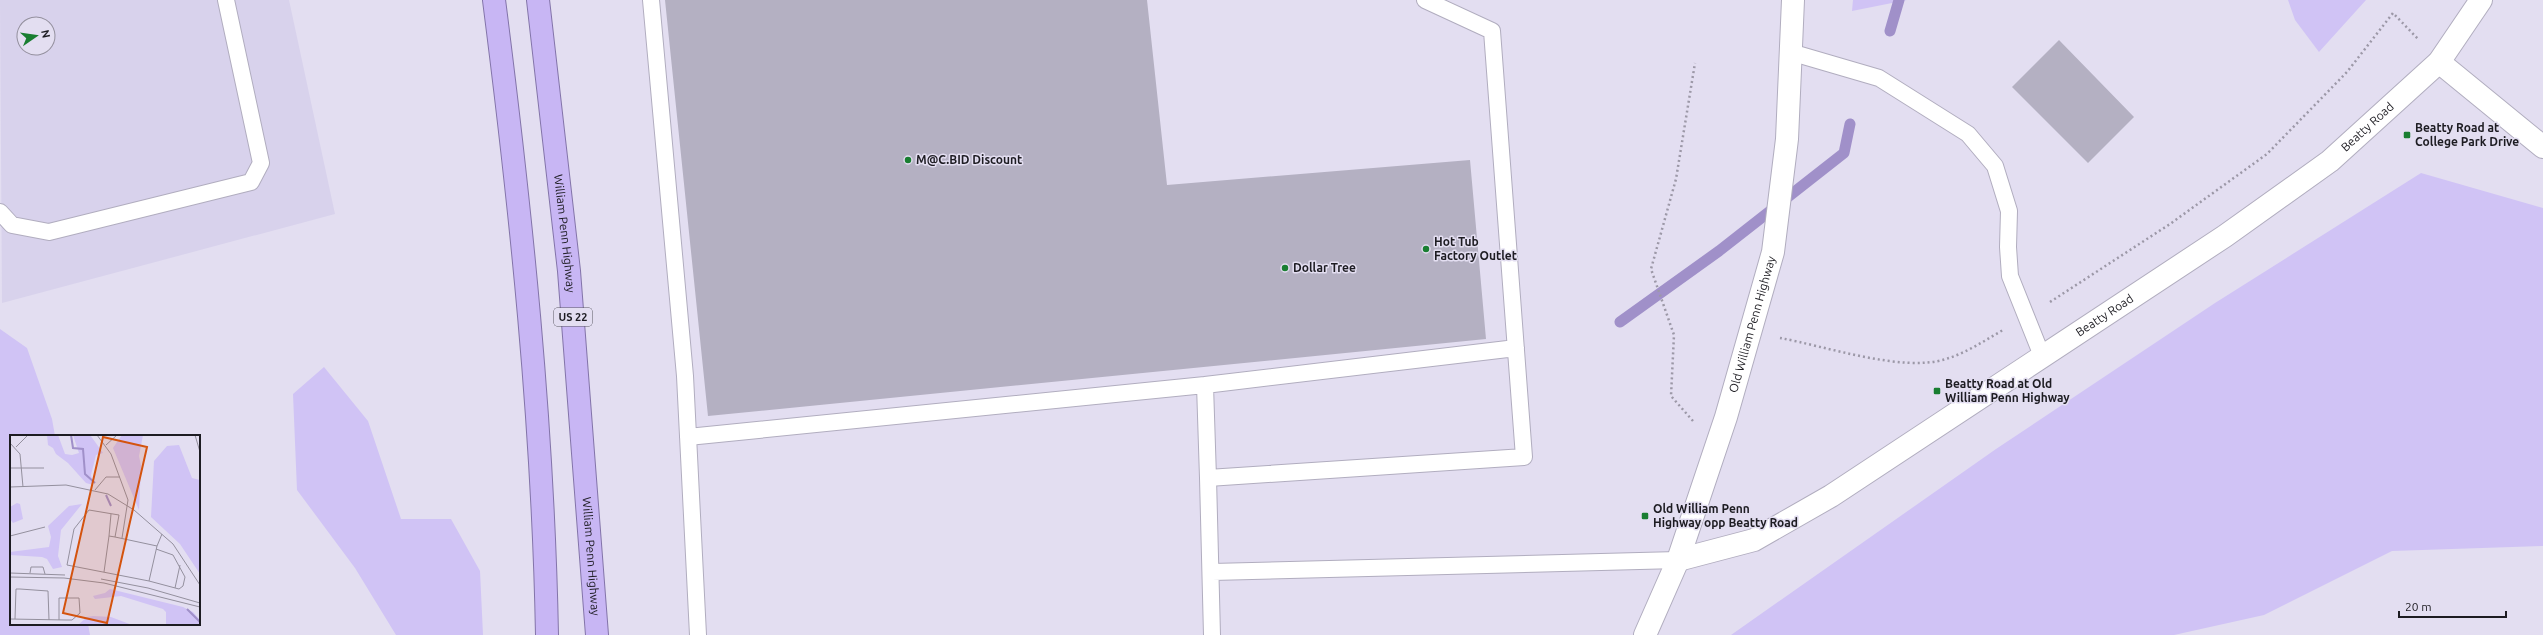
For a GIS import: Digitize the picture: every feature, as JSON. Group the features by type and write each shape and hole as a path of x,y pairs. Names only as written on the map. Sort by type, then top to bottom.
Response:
{"highway":[{"path":"494,0 525,275 541,460 547,635"},
{"name":"William Penn Highway","path":"538,0 569,271 597,635"}],"street":[{"name":"Old William Penn Highway","path":"1644,635 1678,560 1716,447 1773,252 1787,139 1792,0"},
{"name":"Beatty Road","path":"1678,560 1754,540 1831,496 2225,236 2330,162 2440,62 2481,0"},
{"path":"2440,62 2543,147"}],"lane":[{"path":"0,212 12,225 49,232 251,182 261,163 226,0"},
{"path":"651,0 686,376 698,635"},
{"path":"1208,478 1524,457 1492,31 1424,0"},
{"path":"1790,52 1879,78 1968,134 1995,166 2009,211 2008,247 2010,276 2025,317 2042,356"},
{"path":"688,437 1205,385 1516,348"},
{"path":"1205,385 1212,572 1212,635"},
{"path":"1212,572 1678,560"}],"path":[{"path":"1750,332 1899,363 1944,360 1969,349 2025,317 2170,224 2267,154 2347,72 2393,13 2440,62"},
{"path":"1695,63 1676,179 1651,269 1674,335 1670,396 1716,447"}],"shaded area":[{"path":"0,0 289,0 335,214 2,303"},
{"path":"1853,0 1907,0 1852,11"},
{"path":"2288,0 2366,0 2319,52 2295,20"},
{"path":"2421,173 2543,208 2543,546 2392,551 2264,615 2174,635 1731,635 1996,449 2215,303"},
{"path":"0,329 27,348 52,419 55,435 10,435 10,625 88,625 90,635 0,635"},
{"path":"324,367 368,421 401,519 451,519 480,571 483,635 396,635 355,568 297,490 293,394"}],"building":[{"path":"665,0 1147,0 1167,185 1470,160 1486,339 708,416"},
{"path":"2059,40 2134,117 2088,163 2012,87"}],"waterway":[{"path":"1890,31 1899,0"},
{"path":"1620,322 1719,251 1844,153 1850,124"}],"place":[{"name":"Beatty Road at College Park Drive","path":"2407,135"},
{"name":"M@C.BID Discount","path":"908,160"},
{"name":"Hot Tub Factory Outlet","path":"1426,249"},
{"name":"Dollar Tree","path":"1285,268"},
{"name":"Beatty Road at Old William Penn Highway","path":"1937,391"},
{"name":"Old William Penn Highway opp Beatty Road","path":"1645,516"}]}
